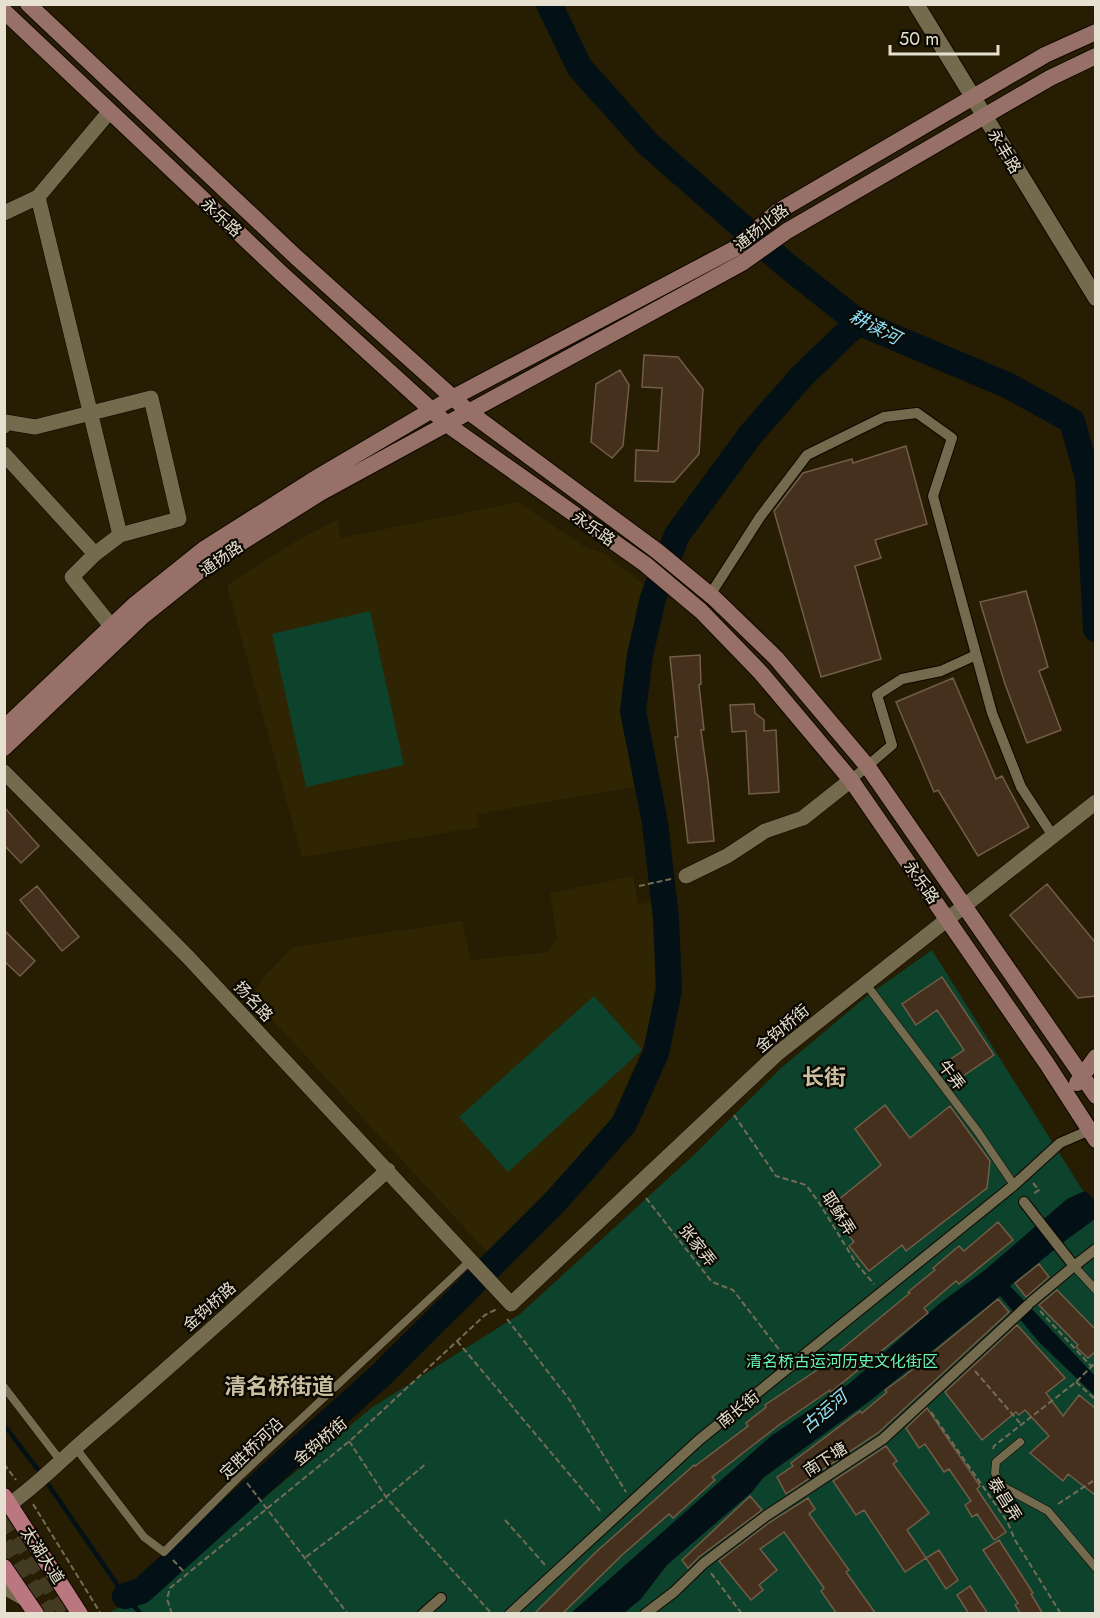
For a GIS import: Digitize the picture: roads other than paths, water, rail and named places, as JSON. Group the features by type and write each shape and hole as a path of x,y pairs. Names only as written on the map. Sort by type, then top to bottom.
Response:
{"main road":[{"name":"永乐路","path":"28,4 296,257 469,412 661,554 710,595 776,658 868,767 1090,1084"},
{"name":"永乐路","path":"4,11 281,273 448,425 654,571 701,611 761,673 850,780 1093,1135"},
{"name":"通扬北路","path":"469,412 738,256 777,212 1045,55 1095,32"},
{"name":"通扬北路","path":"454,397 787,231 1050,78 1095,56"},
{"name":"通扬路","path":"4,728 134,605 204,549 313,480 454,397"},
{"name":"通扬路","path":"4,748 143,616 212,561 320,493 469,412"},
{"path":"1067,1096 1090,1084 1095,1058"},
{"name":"太湖大道","path":"7,1500 80,1614"},
{"path":"4,1567 32,1607"}],"street":[{"name":"永丰路","path":"916,4 1095,298"},
{"path":"4,213 38,197 110,111"},
{"path":"38,197 120,535"},
{"path":"4,426 5,422 35,427 151,398 179,519 120,535 95,554 72,577 111,627"},
{"path":"710,595 760,517 807,455 884,417 916,413 952,438 933,496 992,713 1021,787 1053,836"},
{"path":"4,454 95,554"},
{"path":"686,876 727,856 765,831 803,818 892,745 877,694 902,679 941,671 976,655"},
{"name":"扬名路","path":"4,772 188,957 500,1292"},
{"name":"金钩桥街","path":"500,1292 511,1304 778,1053 1095,802"},
{"name":"南长街","path":"510,1614 699,1440 1014,1185 1060,1143 1093,1135"},
{"name":"金钩桥路","path":"7,1500 30,1489 388,1170"},
{"path":"1024,1202 1074,1266 1095,1248"},
{"name":"南下塘","path":"645,1614 674,1592 704,1563 766,1516 883,1439 1029,1303 1074,1266"},
{"path":"4,1587 32,1607"},
{"path":"423,1614 441,1598"}],"lane":[{"name":"牛弄","path":"866,984 978,1132 1014,1185"},
{"name":"定胜桥河沿","path":"75,1447 144,1536 164,1552 241,1476 470,1261"},
{"path":"1074,1266 1095,1290"},
{"path":"4,1387 57,1463"},
{"path":"1020,1442 996,1462 995,1473 1000,1485 1048,1511 1095,1568"}],"water":[{"name":"古运河","path":"1087,1192 1095,1201 1095,1219 1010,1286 1095,1376 1095,1396 1039,1342 1000,1296 871,1400 763,1478 752,1492 667,1565 641,1599 624,1613 570,1614 771,1436 850,1383 939,1304 985,1270 1067,1199"}],"waterway":[{"name":"耕读河","path":"549,4 580,68 648,144 786,265 858,322 1009,386 1072,421 1088,478 1096,629"},
{"path":"125,1596 141,1591 381,1375 556,1201 624,1124 656,1053 669,990 666,918 655,823 633,711 640,655 653,598 677,535 751,434 803,375 858,322"},
{"path":"4,1425 39,1471 125,1596 141,1614"}],"tunnel":[{"path":"4,1517 67,1614"},
{"path":"4,1543 50,1614"}],"district":[{"name":"长街","path":"824,1077"},
{"name":"清名桥街道","path":"279,1386"}],"park label":[{"name":"清名桥古运河历史文化街区","path":"842,1361"}]}
